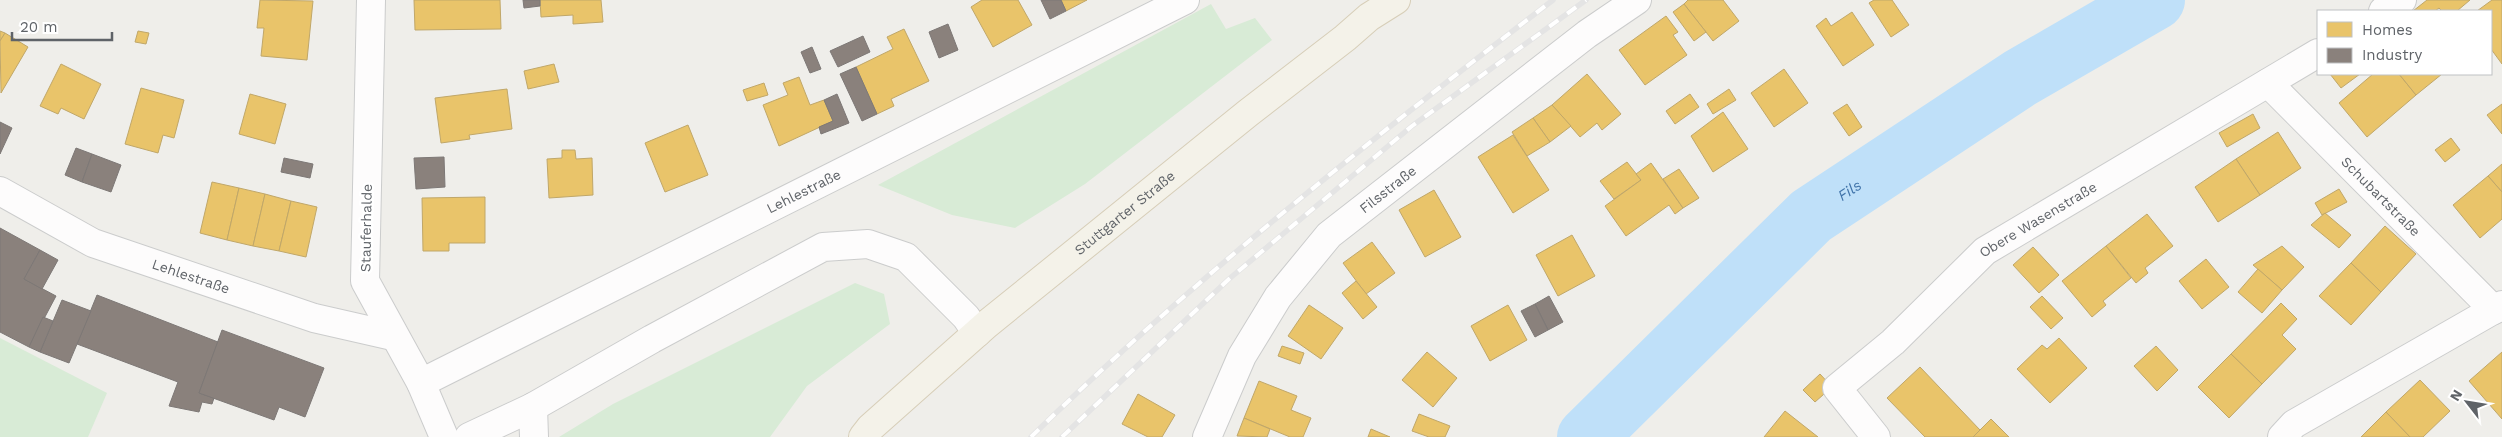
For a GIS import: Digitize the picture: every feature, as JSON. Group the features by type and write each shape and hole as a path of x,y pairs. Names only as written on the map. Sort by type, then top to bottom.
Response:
{"main road":[{"name":"Stuttgarter Straße","path":"862,437 977,325 1248,112 1346,38 1369,17 1396,0"}],"street":[{"name":"Stauferhalde","path":"372,0 364,281 393,336 421,383 444,437"},
{"name":"Lehlestraße","path":"421,383 1185,0"},
{"name":"Filsstraße","path":"1207,437 1239,361 1278,297 1329,235 1587,34 1637,0"},
{"path":"2385,10 2402,0"},
{"name":"Obere Wasenstraße","path":"1876,437 1837,388 1893,342 1985,251 2317,53"},
{"name":"Schubartstraße","path":"2268,82 2498,308 2294,424 2282,437"},
{"name":"Lehlestraße","path":"0,191 93,243 314,318 393,336"},
{"path":"469,437 533,407 652,339 822,247 868,244 906,257 977,325"},
{"path":"533,407 534,437"}],"green space":[{"path":"1211,4 1226,29 1255,18 1272,40 1085,184 1015,228 952,215 878,185"},
{"path":"855,283 884,294 890,324 807,386 770,437 559,437 613,404"},
{"path":"0,338 107,393 88,437 0,437"}],"building: Homes":[{"path":"260,0 313,1 307,60 261,56 264,28 257,28"},
{"path":"414,0 500,0 501,29 415,30"},
{"path":"540,0 601,0 603,22 573,24 573,15 541,17"},
{"path":"982,0 1018,0 1032,25 993,47 971,7"},
{"path":"1061,0 1087,0 1066,11"},
{"path":"1688,0 1723,0 1739,21 1713,41 1684,4"},
{"path":"1874,0 1892,0 1909,25 1891,37 1869,3"},
{"path":"2427,0 2470,0 2458,10 2441,10 2439,8 2436,10 2414,10"},
{"path":"2492,0 2502,0 2502,64 2492,50 2492,10 2478,10"},
{"path":"1684,4 1706,32 1694,41 1673,12"},
{"path":"1852,12 1874,45 1843,66 1816,26 1826,18 1831,26"},
{"path":"1666,16 1678,32 1673,35 1687,55 1645,85 1619,50"},
{"path":"904,29 929,81 891,99 894,106 877,114 856,67 893,49 887,37"},
{"path":"0,31 5,33 0,41"},
{"path":"138,31 149,33 146,44 135,42"},
{"path":"5,33 28,47 1,93 0,41"},
{"path":"61,64 101,84 84,119 61,108 58,114 40,106"},
{"path":"554,64 559,82 528,89 524,71"},
{"path":"1784,69 1808,103 1774,127 1751,93"},
{"path":"1587,74 1621,114 1602,130 1597,123 1580,137 1552,105"},
{"path":"2331,75 2359,75 2341,88"},
{"path":"2372,75 2400,75 2416,95 2367,137 2339,103"},
{"path":"2400,75 2441,75 2416,95"},
{"path":"799,77 810,105 824,100 833,121 779,146 763,105 788,95 783,83"},
{"path":"764,83 768,95 747,101 743,90"},
{"path":"141,88 184,100 174,138 163,135 158,153 125,144"},
{"path":"507,89 512,129 469,135 470,139 441,143 435,98"},
{"path":"1729,89 1736,100 1713,114 1707,104"},
{"path":"250,94 286,104 275,144 239,134"},
{"path":"1690,94 1699,107 1675,124 1666,111"},
{"path":"1847,104 1862,127 1849,136 1833,113"},
{"path":"2502,104 2502,134 2487,115"},
{"path":"1552,105 1571,126 1550,142 1533,118"},
{"path":"1723,112 1748,149 1713,172 1691,136"},
{"path":"2253,114 2260,128 2227,147 2219,133"},
{"path":"1533,118 1550,142 1527,156 1512,132"},
{"path":"688,125 708,175 665,192 645,143"},
{"path":"2278,132 2301,168 2260,195 2236,159"},
{"path":"1513,135 1549,190 1513,213 1478,157"},
{"path":"2451,138 2460,150 2445,162 2435,150"},
{"path":"562,150 575,150 576,159 592,158 593,195 549,198 547,159 562,158"},
{"path":"2236,159 2260,195 2218,222 2195,187"},
{"path":"1627,162 1641,180 1614,199 1600,181"},
{"path":"1651,163 1683,208 1675,214 1669,205 1626,236 1605,206 1641,180 1636,174"},
{"path":"2502,164 2502,192 2488,176"},
{"path":"1679,169 1699,198 1683,208 1663,179"},
{"path":"2488,176 2502,192 2502,219 2480,238 2453,205"},
{"path":"212,182 239,188 227,240 200,233"},
{"path":"239,188 265,194 253,246 227,240"},
{"path":"2339,189 2347,202 2322,215 2315,203"},
{"path":"1434,190 1461,237 1425,257 1399,210"},
{"path":"265,194 291,201 279,251 253,246"},
{"path":"485,197 485,243 449,243 449,251 423,251 422,198"},
{"path":"291,201 317,207 306,257 279,251"},
{"path":"2325,213 2351,235 2339,248 2311,225"},
{"path":"2147,214 2173,246 2145,268 2148,273 2136,283 2106,246"},
{"path":"2385,226 2416,254 2381,292 2351,263"},
{"path":"1572,235 1595,276 1558,296 1536,255"},
{"path":"1372,242 1395,273 1366,294 1343,263"},
{"path":"2106,246 2131,278 2103,301 2106,305 2092,317 2062,281"},
{"path":"2282,246 2304,267 2282,290 2253,265"},
{"path":"2033,247 2059,275 2039,293 2013,265"},
{"path":"2206,259 2229,287 2202,309 2179,281"},
{"path":"2351,263 2381,292 2351,325 2319,296"},
{"path":"2258,269 2282,290 2262,313 2238,292"},
{"path":"1356,281 1377,307 1363,319 1342,293"},
{"path":"2042,296 2063,318 2051,329 2030,307"},
{"path":"2281,303 2297,319 2282,335 2296,349 2262,384 2231,354"},
{"path":"1309,305 1343,328 1321,359 1288,336"},
{"path":"1508,305 1527,340 1490,361 1471,326"},
{"path":"2059,338 2087,368 2050,403 2017,369 2042,345 2047,349"},
{"path":"1282,346 1304,353 1300,364 1278,356"},
{"path":"2156,346 2178,370 2157,391 2134,366"},
{"path":"1427,352 1457,378 1433,407 1402,380"},
{"path":"2502,352 2502,419 2469,381"},
{"path":"2231,354 2262,384 2229,418 2198,387"},
{"path":"1920,367 1980,430 1973,437 1925,437 1887,398"},
{"path":"1820,374 1832,387 1815,402 1803,390"},
{"path":"2420,380 2450,411 2423,437 2410,437 2386,412"},
{"path":"1259,381 1297,396 1291,410 1311,418 1303,437 1290,437 1244,418"},
{"path":"1138,394 1175,415 1162,437 1148,437 1122,424"},
{"path":"1785,411 1818,437 1764,437"},
{"path":"2386,412 2410,437 2361,437"},
{"path":"1419,414 1450,426 1445,437 1429,437 1412,431"},
{"path":"1244,418 1270,429 1267,437 1237,436"},
{"path":"1991,419 2009,437 1973,437"},
{"path":"1371,429 1390,437 1368,437"}],"building: Industry":[{"path":"523,0 540,0 540,6 524,8"},
{"path":"1041,0 1061,0 1066,11 1050,19"},
{"path":"948,24 958,50 939,58 929,32"},
{"path":"863,36 870,52 838,67 830,51"},
{"path":"812,47 821,69 810,73 801,52"},
{"path":"856,67 877,114 862,121 840,74"},
{"path":"837,94 849,123 821,134 819,127 833,121 824,100"},
{"path":"0,122 12,128 0,154"},
{"path":"76,148 92,154 82,182 65,175"},
{"path":"92,154 121,165 111,192 82,182"},
{"path":"444,157 445,187 416,189 414,158"},
{"path":"284,158 313,164 310,178 281,172"},
{"path":"0,228 40,250 24,279 56,296 29,347 0,332"},
{"path":"40,250 58,260 42,289 24,279"},
{"path":"97,295 218,342 199,393 214,398 212,404 202,402 199,412 169,406 178,382 77,344"},
{"path":"1549,296 1563,322 1548,330 1535,304"},
{"path":"62,300 91,311 69,363 40,352"},
{"path":"1535,304 1548,330 1535,337 1521,311"},
{"path":"43,317 53,321 40,352 29,347"},
{"path":"222,330 324,368 305,417 279,407 274,420 199,393"}],"waterway":[{"name":"Fils","path":"1587,437 1811,216 2020,78 2155,0"}],"railway":[{"path":"1031,437 1093,378 1220,265 1418,104 1553,0"},
{"path":"1062,437 1229,279 1412,126 1586,0"}]}
